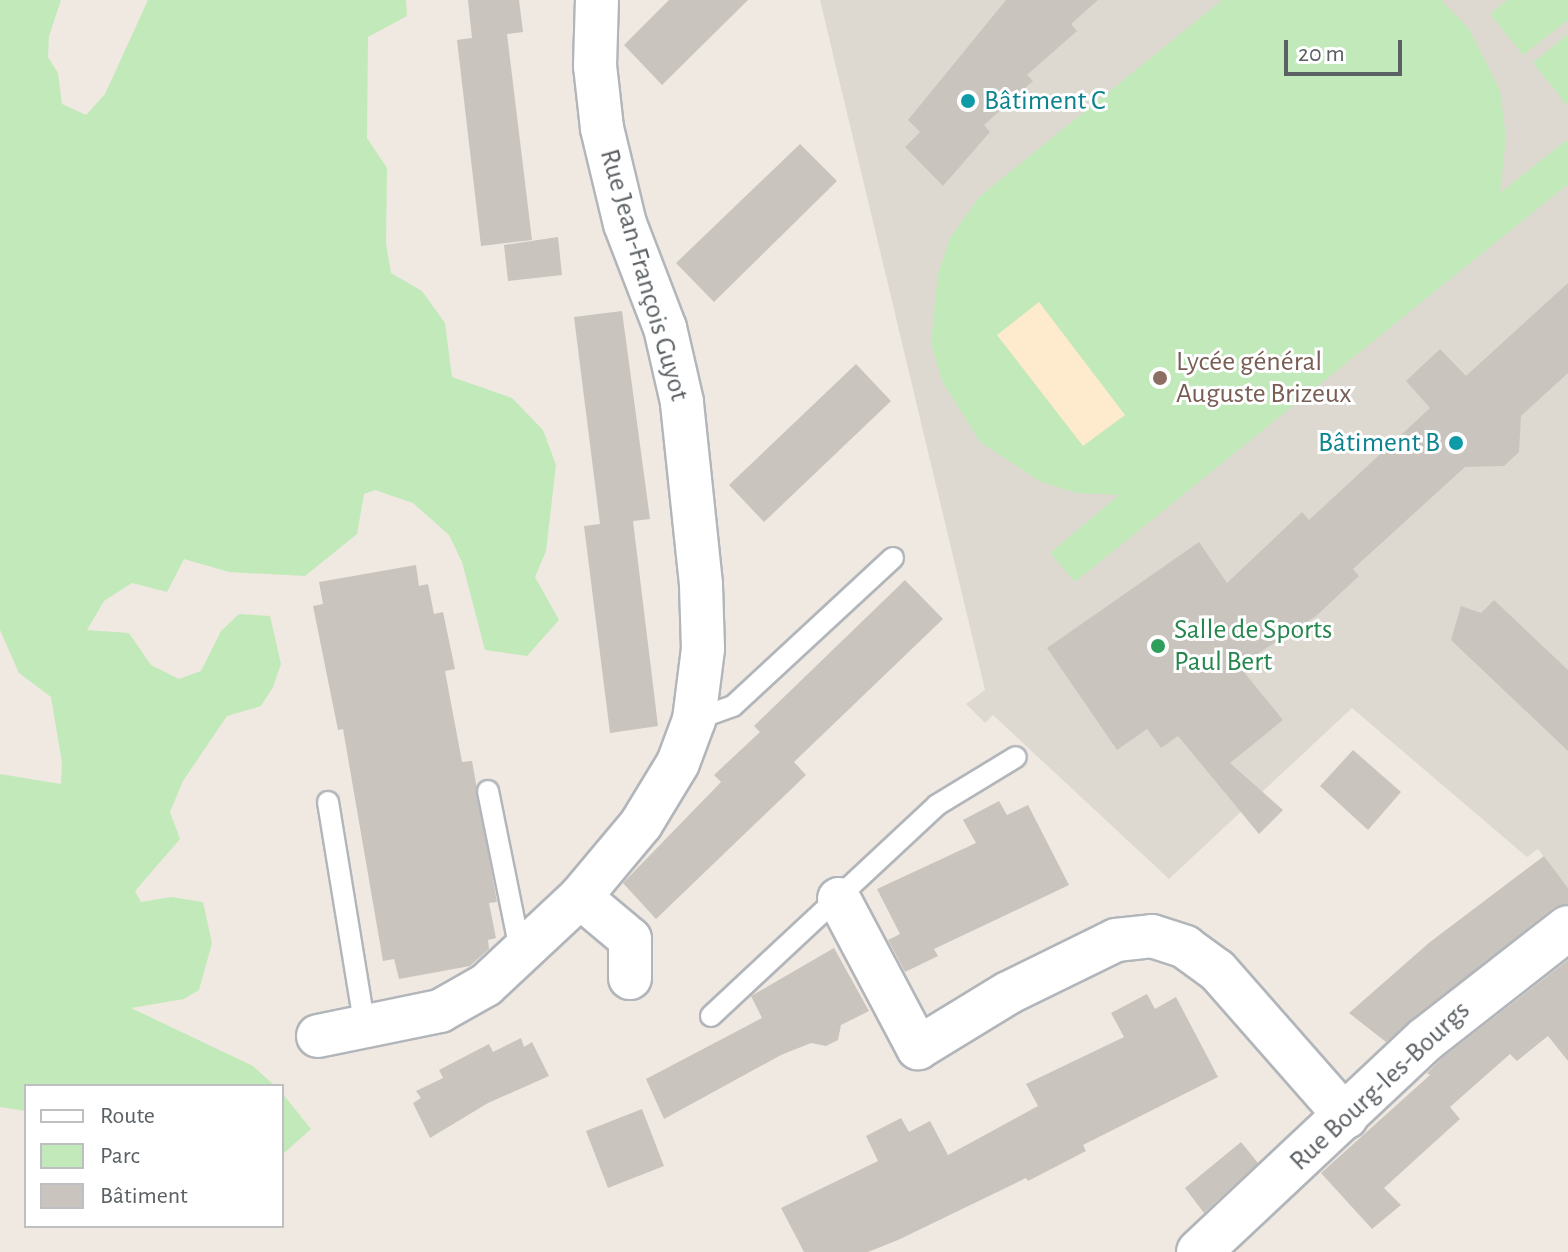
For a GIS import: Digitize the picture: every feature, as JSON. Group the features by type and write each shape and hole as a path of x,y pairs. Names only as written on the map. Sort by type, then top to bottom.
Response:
{"street":[{"name":"Rue Jean-François Guyot","path":"318,1036 365,1029 440,1011 486,985 580,897 641,824 678,763 694,720 703,649 687,443 674,360 628,236 602,128 595,66 597,0"},
{"path":"580,897 630,939 630,978"},
{"path":"839,899 918,1048 1008,993 1116,940 1152,936 1185,947 1217,970 1346,1117"},
{"name":"Rue Bourg-les-Bourgs","path":"1199,1252 1426,1039 1568,928"}],"lane":[{"path":"694,720 733,706 893,558"},
{"path":"711,1016 937,805 1016,757"},
{"path":"488,791 521,954"},
{"path":"328,802 365,1029"}],"shaded area":[{"name":"Lycée général Auguste Brizeux","path":"820,0 1568,0 1568,888 1538,849 1527,857 1352,708 1169,879 993,715 985,723 966,704 985,690"}],"green space":[{"path":"0,0 61,0 49,36 48,57 58,73 62,104 86,115 105,94 148,0 406,0 407,16 368,37 367,138 387,168 386,244 391,273 422,291 445,323 452,377 512,398 543,430 556,465 546,551 535,577 559,620 527,656 485,650 462,562 449,535 413,503 375,490 364,494 357,534 305,576 229,572 184,559 167,592 132,583 104,601 87,630 129,633 151,665 179,679 201,671 221,631 239,614 270,616 281,664 273,687 261,706 227,716 183,781 170,812 180,839 135,891 141,902 171,897 203,902 212,943 199,990 184,999 131,1008 253,1066 273,1084 24,1084 24,1111 0,1107 0,774 61,784 62,763 51,697 19,673 0,630"},
{"name":"Lycée général Auguste Brizeux","path":"1222,0 1441,0 1469,29 1500,90 1506,138 1500,193 1568,139 1568,184 1075,582 1050,553 1119,495 1077,493 1041,482 980,442 942,381 931,343 938,274 950,238 979,197"},
{"path":"1507,0 1568,0 1568,20 1523,55 1490,14"},
{"path":"1568,34 1568,103 1566,104 1533,63"},
{"path":"284,1095 311,1129 284,1153"}],"sand":[{"path":"1039,302 1125,415 1083,446 997,335"}],"building":[{"path":"468,0 519,0 523,32 507,34 532,240 481,246 457,40 472,38"},
{"path":"669,0 748,0 662,85 624,45"},
{"name":"Bâtiment C","path":"1006,0 1098,0 1071,24 1077,31 1027,75 1033,81 984,125 990,132 943,186 905,147 920,132 908,120"},
{"path":"800,144 837,181 714,302 676,263"},
{"path":"558,237 562,275 508,281 504,245"},
{"path":"1568,283 1568,373 1521,416 1519,452 1504,466 1465,467 1353,569 1359,576 1316,616 1239,666 1283,720 1230,763 1283,810 1259,834 1178,736 1161,748 1147,729 1117,750 1047,648 1199,542 1227,583 1302,512 1309,520 1430,408 1406,381 1440,349 1466,376"},
{"path":"622,311 650,519 633,521 658,726 610,733 584,526 600,524 574,317"},
{"path":"856,364 891,401 764,522 729,485"},
{"path":"416,565 419,586 428,584 434,614 443,612 455,669 445,671 462,762 472,761 497,902 489,903 496,938 488,940 489,949 470,966 399,979 394,959 383,961 343,729 338,730 313,606 323,604 319,582"},
{"path":"905,580 943,619 794,762 806,775 656,919 623,883 721,782 714,775 760,732 754,726"},
{"path":"1494,600 1568,670 1568,751 1451,640 1461,606 1481,613"},
{"path":"1353,750 1401,792 1368,830 1320,786"},
{"path":"999,801 1007,815 1028,805 1069,885 934,949 938,956 905,972 888,940 900,934 877,889 976,843 963,820"},
{"path":"1544,856 1568,888 1568,904 1553,908 1386,1042 1349,1013 1430,942"},
{"path":"834,948 869,1011 841,1025 838,1040 826,1046 811,1043 781,1055 664,1119 646,1079 762,1018 751,996"},
{"path":"1568,960 1568,1061 1548,1036 1517,1061 1510,1054 1450,1107 1460,1119 1384,1188 1401,1205 1372,1229 1321,1173 1430,1075 1427,1073 1442,1058"},
{"path":"1147,994 1155,1009 1176,997 1218,1077 1083,1145 1086,1151 1028,1181 1026,1178 898,1240 868,1252 804,1252 781,1208 878,1161 866,1136 901,1118 909,1132 930,1121 948,1155 1038,1106 1026,1084 1124,1037 1111,1013"},
{"path":"521,1038 524,1047 532,1042 549,1076 488,1103 430,1138 413,1103 421,1098 416,1091 443,1078 439,1070 489,1044 493,1052"},
{"path":"642,1109 664,1166 608,1188 586,1131"},
{"path":"1241,1142 1258,1163 1204,1213 1185,1188"}],"place":[{"name":"Bâtiment C","path":"968,101"},
{"name":"Lycée général Auguste Brizeux","path":"1160,378"},
{"name":"Bâtiment B","path":"1456,443"},
{"name":"Salle de Sports Paul Bert","path":"1158,646"}]}
